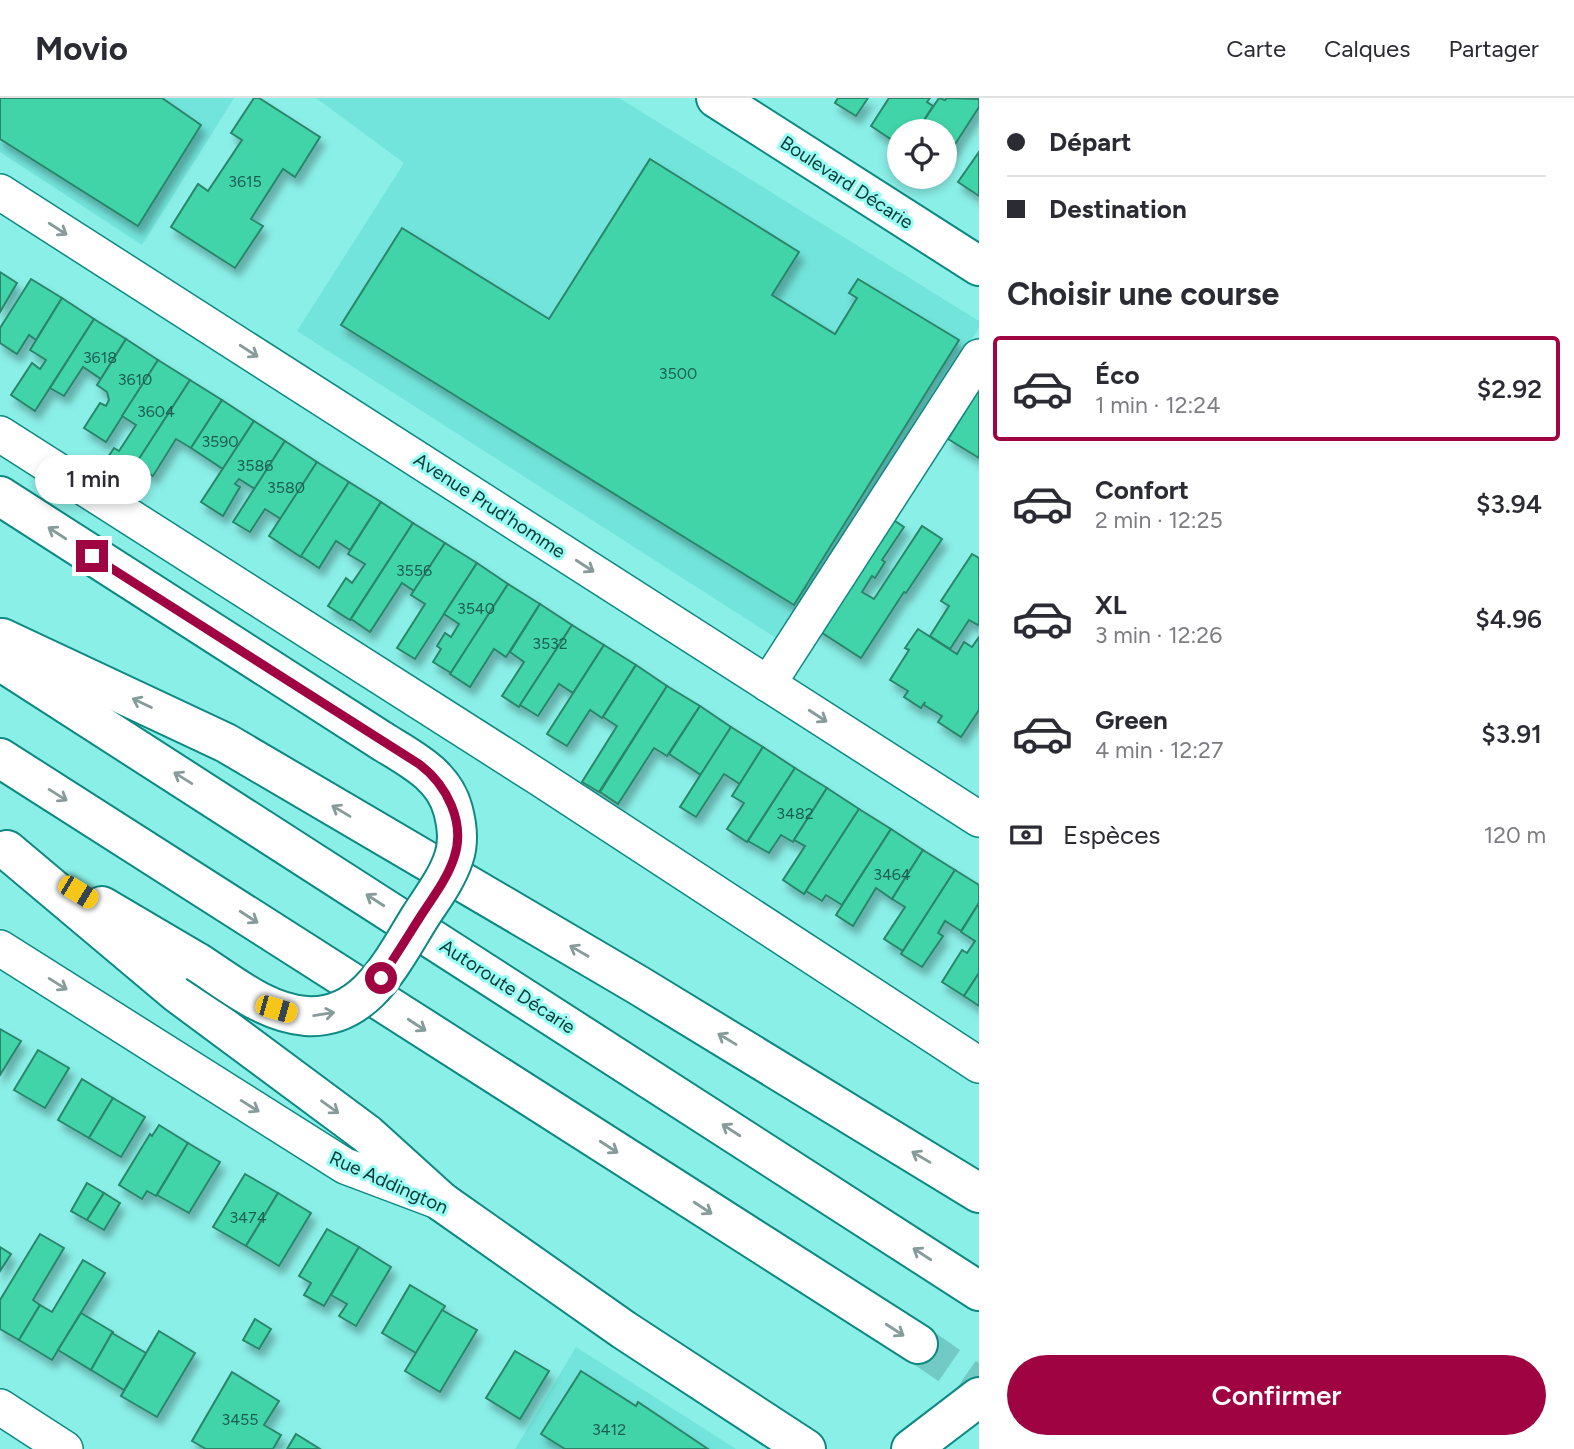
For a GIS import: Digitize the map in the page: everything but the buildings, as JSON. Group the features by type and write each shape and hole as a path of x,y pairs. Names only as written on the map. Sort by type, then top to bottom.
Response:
{"main road":[{"name":"Boulevard Décarie","path":"716,98 979,266"},
{"path":"0,496 429,771 453,807 458,841 442,883 381,978 350,1006 335,1012 307,1016 291,1014 263,1003 4,847"},
{"path":"0,637 226,743 638,985 979,1193"},
{"name":"Autoroute Décarie","path":"0,661 279,838 979,1291"},
{"path":"0,758 918,1345"},
{"path":"4,847 177,993 367,1134 442,1202"},
{"name":"Rue Addington","path":"442,1202 624,1330 806,1449"},
{"path":"911,1449 979,1397"}],"street":[{"name":"Avenue Prud'homme","path":"0,192 979,819"},
{"path":"768,684 979,357"},
{"path":"0,434 538,777 979,1065"},
{"name":"Rue Addington","path":"0,948 345,1166 442,1202"},
{"path":"0,1407 65,1449"}],"shaded area":[{"path":"0,98 234,98 142,245 0,152"},
{"path":"316,98 619,98 979,321 979,328 776,638 297,331 404,163"},
{"path":"576,1347 736,1449 515,1449"}],"tunnel":[{"path":"918,1344 979,1386"}],"route":[{"path":"92,556 419,764 429,771 447,794 453,807 458,841 454,857 442,883 381,978"}]}
